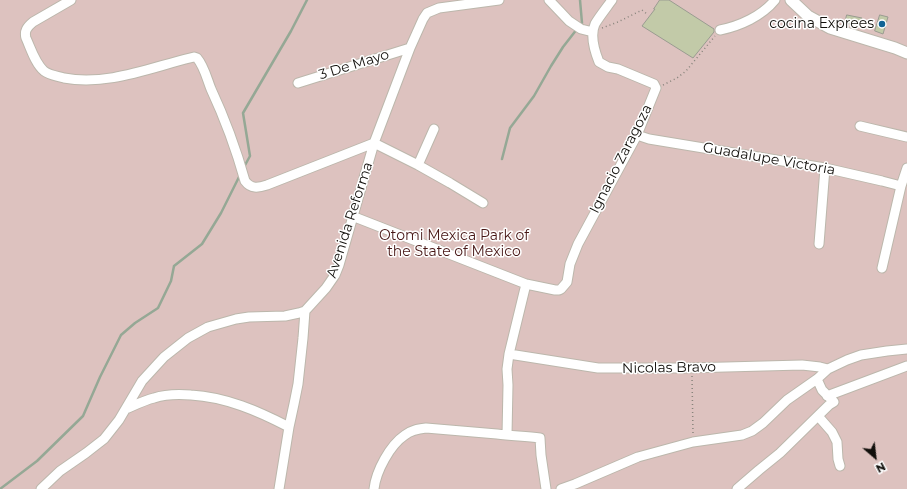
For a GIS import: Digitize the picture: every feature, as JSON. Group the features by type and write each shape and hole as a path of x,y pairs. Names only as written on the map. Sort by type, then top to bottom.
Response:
{"main road":[{"path":"791,0 808,16 830,28 907,53"}],"street":[{"path":"71,0 33,22 26,30 25,36 40,67 47,73 78,80 109,78 194,57 198,59 222,112 248,185 253,187 267,185 374,144 418,165 483,203"},
{"name":"Avenida Reforma","path":"304,311 324,291 335,275 374,144 410,48 423,18 427,13 439,8 499,0"},
{"path":"549,0 569,21 581,29 593,32 595,24 612,0"},
{"path":"720,30 731,28 750,19 771,6 776,0"},
{"name":"Ignacio Zaragoza","path":"526,284 555,290 561,289 567,282 570,264 578,244 637,135 656,88 654,84 599,62 596,54 593,32"},
{"name":"3 De Mayo","path":"298,83 410,48"},
{"path":"860,126 907,137"},
{"path":"418,165 434,129"},
{"name":"Guadalupe Victoria","path":"637,135 649,139 825,168 901,186"},
{"path":"820,244 825,168"},
{"path":"882,268 901,186 907,168"},
{"path":"352,216 526,284 507,369 507,435"},
{"path":"41,489 60,471 104,439 119,420 136,390 153,369 173,349 188,338 208,327 236,319 249,317 285,316 304,311 303,338 298,384 278,489"},
{"path":"561,489 638,457 693,442 742,435 752,431 763,423 787,400 817,379 828,369 847,360 861,356 887,351 907,350"},
{"name":"Nicolas Bravo","path":"510,354 598,368 692,368 802,365 828,369"},
{"path":"827,396 907,366"},
{"path":"737,489 780,453 829,405 834,402 822,390 817,379"},
{"path":"126,409 165,395 200,395 219,398 243,405 289,426"},
{"path":"818,416 832,432 837,442 840,466"},
{"path":"374,489 374,482 377,473 395,444 402,437 421,428 540,438 546,489"}],"path":[{"path":"593,32 642,10 647,14"},
{"path":"656,88 677,78 686,71 720,30"},
{"path":"692,368 693,442"}],"green space":[{"name":"Otomi Mexica Park of the State of Mexico","path":"0,0 907,0 907,489 0,489"}],"building":[{"path":"660,0 669,0 714,29 714,32 693,58 642,26"},
{"path":"847,15 862,18 858,26 845,23"},
{"name":"cocina Exprees","path":"880,15 888,17 883,34 875,31"}],"waterway":[{"path":"244,167 250,156 243,113 291,31 307,0"},
{"path":"580,0 582,23 580,25"},
{"path":"502,159 510,128 534,96 563,47 577,29"},
{"path":"0,489 37,461 83,416 121,335 135,323 158,308 171,281 174,266 202,244 221,213 240,175"}],"place":[{"name":"cocina Exprees","path":"882,24"}]}
